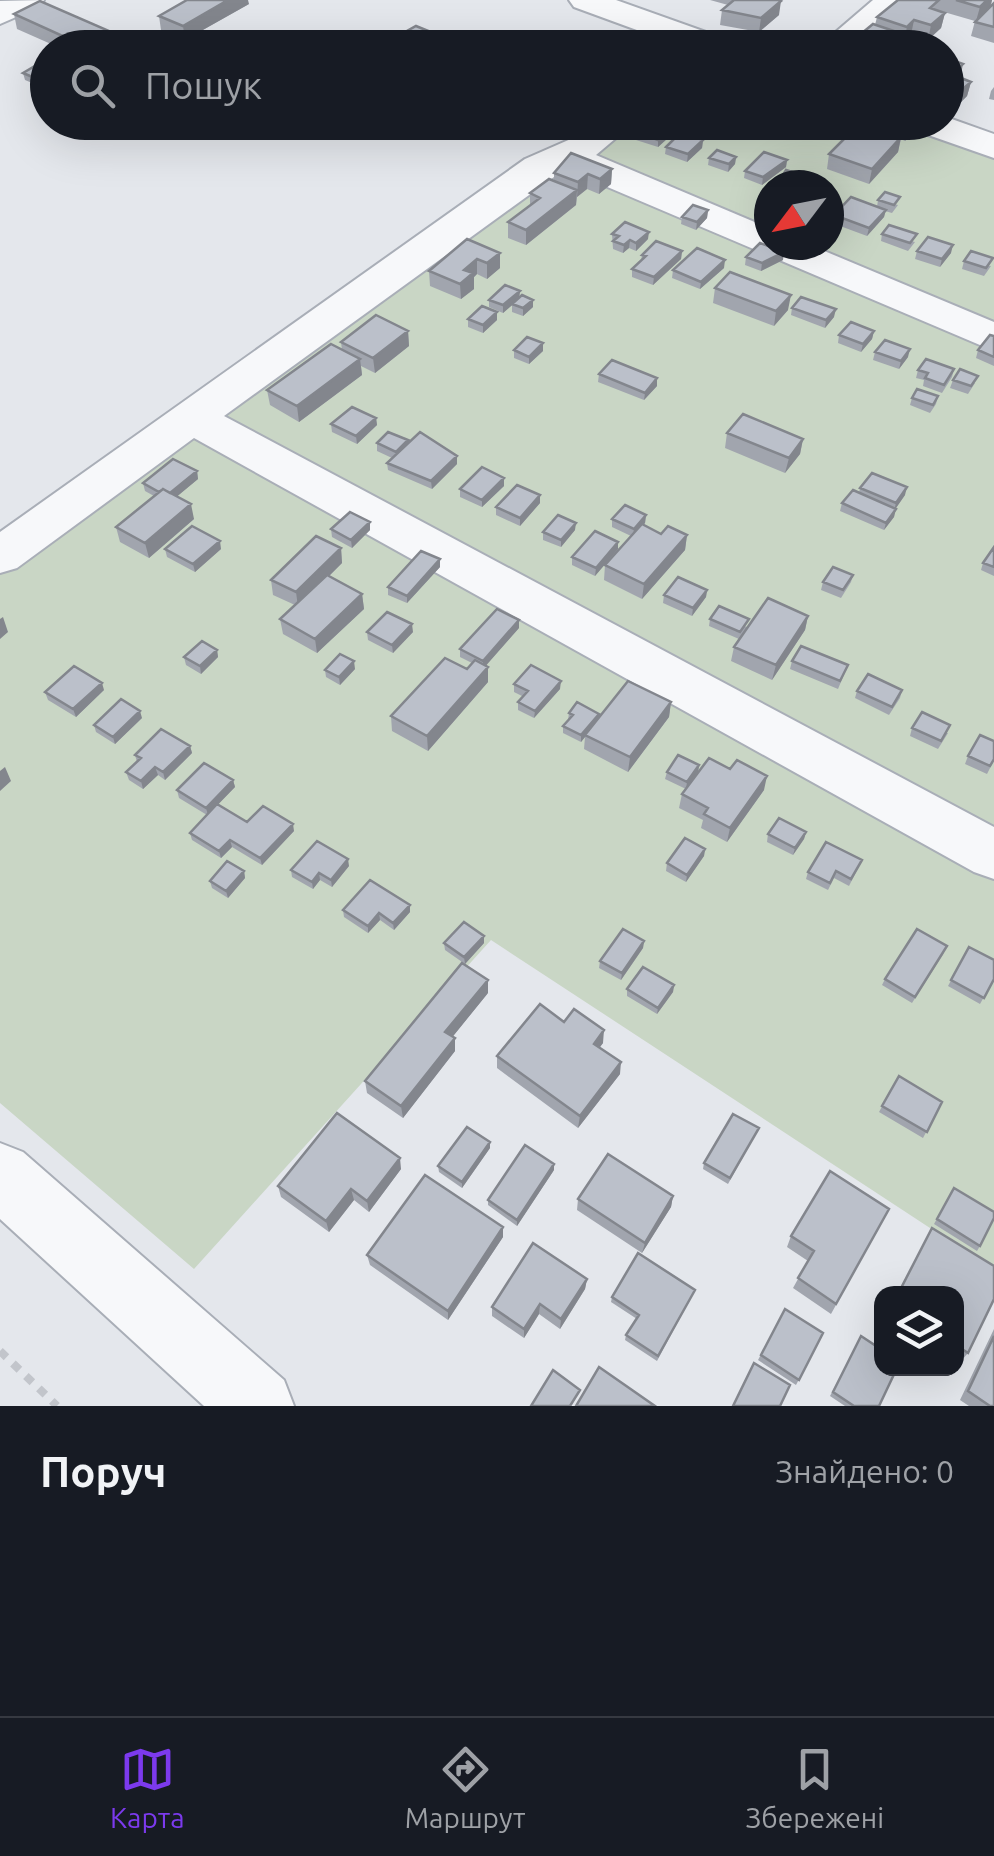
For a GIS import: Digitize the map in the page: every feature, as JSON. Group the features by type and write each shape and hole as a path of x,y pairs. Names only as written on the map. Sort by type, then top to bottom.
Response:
{"street":[{"path":"0,14 28,0"},
{"path":"586,0 669,30"},
{"path":"856,30 893,0"},
{"path":"964,136 994,147"},
{"path":"0,556 538,167 594,140"},
{"path":"565,155 754,236"},
{"path":"811,260 994,338"},
{"path":"191,417 994,855"},
{"path":"0,1174 258,1406"}],"path":[{"path":"0,1351 57,1406"}],"green space":[{"path":"603,140 960,140 994,152 994,1270 491,940 194,1269 0,1103 0,566"}],"building":[{"path":"187,0 228,0 183,26 159,16"},
{"path":"734,0 781,1 761,18 722,10"},
{"path":"898,0 939,0 930,8 945,13 931,25 914,20 907,27 877,17"},
{"path":"956,0 987,0 980,7"},
{"path":"40,1 107,30 49,30 14,14"},
{"path":"994,3 994,27 975,22"},
{"path":"873,24 891,30 866,30"},
{"path":"673,140 703,140 688,154 666,147"},
{"path":"843,140 898,140 872,169 829,154"},
{"path":"717,150 736,157 729,164 709,158"},
{"path":"764,152 787,160 773,170 754,170 754,174 745,171"},
{"path":"571,153 612,169 600,179 588,174 578,182 554,173"},
{"path":"549,179 577,190 526,230 508,222 540,198 530,193"},
{"path":"885,192 900,197 894,205 878,200"},
{"path":"851,197 886,210 869,228 844,219 844,204"},
{"path":"693,205 708,210 697,222 682,217"},
{"path":"625,222 649,232 636,243 630,240 624,245 613,241 619,236 612,234"},
{"path":"889,225 917,234 910,243 882,234"},
{"path":"928,237 953,245 942,259 917,251"},
{"path":"467,239 500,253 487,263 477,259 464,270 473,273 460,284 429,271"},
{"path":"656,241 682,251 654,277 632,269 646,256 642,255"},
{"path":"697,248 725,260 701,282 673,270"},
{"path":"971,251 993,258 986,268 964,261"},
{"path":"730,272 791,295 776,311 715,288"},
{"path":"505,285 520,291 503,305 489,300"},
{"path":"522,295 533,300 523,308 512,304"},
{"path":"801,297 836,309 826,320 792,308"},
{"path":"482,306 497,312 483,325 468,319"},
{"path":"376,315 408,331 373,358 341,342"},
{"path":"851,322 874,331 863,344 839,335"},
{"path":"990,335 994,336 994,357 978,350"},
{"path":"527,337 543,343 529,357 514,350"},
{"path":"885,340 910,349 901,361 875,352"},
{"path":"331,344 360,359 297,406 267,390"},
{"path":"926,359 954,369 944,385 925,378 928,373 918,370"},
{"path":"612,360 657,378 645,393 599,374"},
{"path":"960,369 978,376 971,386 953,380"},
{"path":"917,389 938,396 933,405 912,398"},
{"path":"352,407 376,418 356,436 331,424"},
{"path":"743,414 803,439 789,458 727,433"},
{"path":"388,432 408,440 396,452 377,443"},
{"path":"420,432 457,456 431,481 387,463"},
{"path":"173,459 197,471 170,493 143,483"},
{"path":"482,467 504,478 482,500 460,489"},
{"path":"872,473 907,487 896,503 860,488"},
{"path":"517,485 540,495 520,518 496,507"},
{"path":"163,489 191,504 145,543 116,527"},
{"path":"853,490 896,509 886,523 842,503"},
{"path":"625,505 646,515 634,529 612,519"},
{"path":"350,512 370,522 351,540 331,529"},
{"path":"558,515 576,523 561,540 543,532"},
{"path":"642,524 661,534 668,526 687,535 644,584 605,565"},
{"path":"192,526 220,541 193,564 165,549"},
{"path":"595,531 618,542 596,568 572,557"},
{"path":"316,536 341,548 296,592 271,580"},
{"path":"994,547 994,567 983,563"},
{"path":"421,551 440,559 407,596 388,587"},
{"path":"833,567 853,575 843,590 823,582"},
{"path":"327,575 362,594 315,639 280,619"},
{"path":"678,577 707,590 693,608 664,595"},
{"path":"768,598 808,616 776,665 734,647"},
{"path":"719,606 749,619 740,632 710,619"},
{"path":"497,609 519,620 483,661 460,649"},
{"path":"387,612 412,624 392,645 367,632"},
{"path":"202,641 217,650 200,666 184,657"},
{"path":"801,646 848,665 840,681 792,661"},
{"path":"340,654 354,661 339,677 325,670"},
{"path":"445,658 467,669 475,660 488,667 427,736 391,716"},
{"path":"531,665 561,681 535,711 518,702 528,691 514,684"},
{"path":"74,666 102,683 73,709 45,692"},
{"path":"868,674 902,690 892,707 857,691"},
{"path":"628,681 671,702 630,757 585,735"},
{"path":"121,699 140,711 113,737 94,725"},
{"path":"577,702 599,714 581,735 563,726 573,715 569,713"},
{"path":"922,712 950,725 941,741 912,728"},
{"path":"161,729 190,746 163,772 155,767 141,781 126,772 141,758 135,755"},
{"path":"980,735 994,741 990,766 968,756"},
{"path":"678,755 699,765 687,782 667,772"},
{"path":"709,758 730,769 737,760 767,776 730,828 704,814 708,808 682,794"},
{"path":"204,763 233,780 206,808 177,790"},
{"path":"217,804 247,822 263,806 293,824 260,858 230,840 219,851 190,833"},
{"path":"779,818 806,832 795,848 768,834"},
{"path":"685,838 705,849 687,875 667,863"},
{"path":"317,841 348,859 331,880 319,873 312,882 291,870"},
{"path":"826,842 862,860 851,879 836,871 830,883 808,872"},
{"path":"227,861 244,871 226,891 210,881"},
{"path":"370,880 410,905 393,923 379,913 368,926 343,910"},
{"path":"464,922 484,936 464,957 444,943"},
{"path":"623,929 644,941 622,973 600,961"},
{"path":"917,929 947,946 915,997 885,979"},
{"path":"969,947 994,960 994,979 984,998 951,980"},
{"path":"462,963 488,980 445,1032 455,1038 401,1106 365,1081"},
{"path":"643,967 674,985 658,1008 627,989"},
{"path":"540,1004 564,1022 574,1009 604,1030 594,1044 621,1062 580,1116 497,1056"},
{"path":"899,1076 942,1102 927,1132 882,1106"},
{"path":"337,1113 400,1158 367,1201 351,1189 326,1221 278,1186"},
{"path":"733,1114 759,1128 730,1178 704,1163"},
{"path":"467,1127 490,1142 462,1182 438,1166"},
{"path":"525,1145 554,1164 517,1220 488,1200"},
{"path":"608,1154 673,1196 645,1243 578,1199"},
{"path":"830,1171 889,1209 836,1304 798,1278 814,1251 791,1236"},
{"path":"425,1175 503,1227 448,1311 367,1255"},
{"path":"954,1188 994,1212 980,1246 937,1219"},
{"path":"932,1228 994,1266 994,1299 968,1353 964,1350 964,1286 902,1286"},
{"path":"533,1243 587,1279 561,1319 540,1304 524,1329 492,1307"},
{"path":"638,1253 695,1290 658,1356 626,1335 639,1315 612,1297"},
{"path":"785,1309 823,1333 799,1380 761,1355"},
{"path":"861,1336 874,1345 874,1376 893,1376 879,1406 854,1406 833,1392"},
{"path":"994,1336 994,1406 990,1406 968,1391"},
{"path":"754,1363 790,1385 780,1406 733,1406"},
{"path":"599,1367 655,1406 576,1406"},
{"path":"553,1370 580,1390 570,1406 531,1406"}]}
